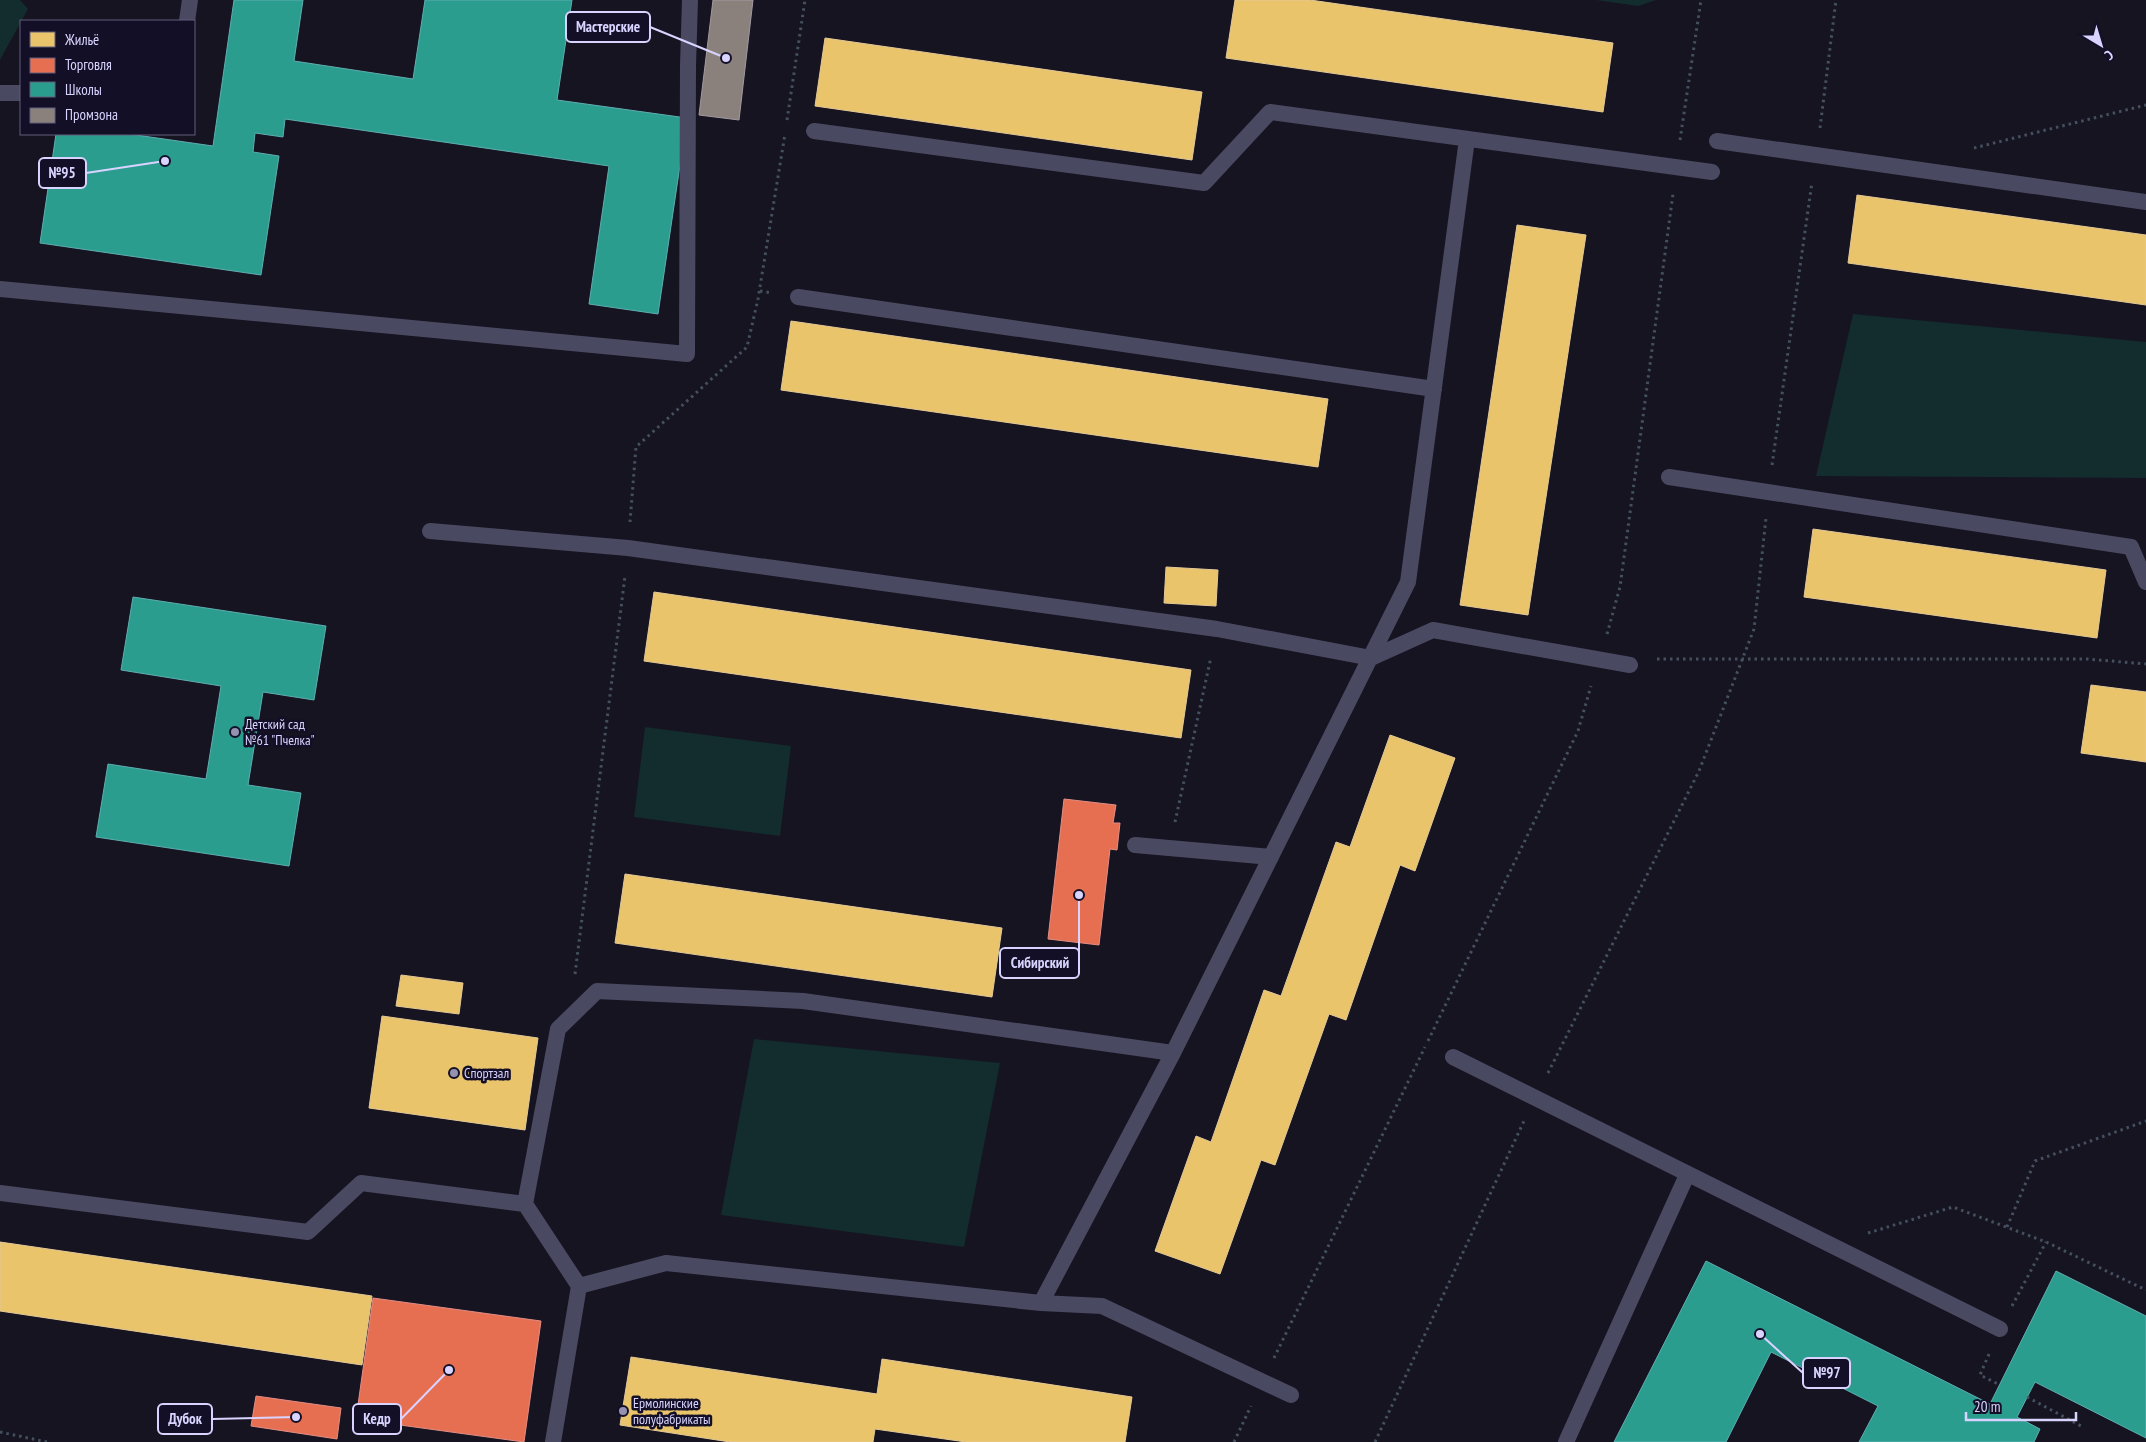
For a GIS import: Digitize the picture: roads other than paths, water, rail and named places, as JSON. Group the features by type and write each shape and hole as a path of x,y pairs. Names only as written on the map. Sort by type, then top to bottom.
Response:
{"lane":[{"path":"187,20 190,0"},
{"path":"0,289 687,354 690,0"},
{"path":"0,93 20,93"},
{"path":"814,131 1204,183 1270,112 1712,172"},
{"path":"1042,1303 1173,1053 1408,582 1467,139"},
{"path":"1716,141 2146,202"},
{"path":"798,297 1434,389"},
{"path":"1668,477 2131,547 2146,582"},
{"path":"430,531 628,548 1217,629 1371,658 1433,630 1630,665"},
{"path":"1135,845 1272,857"},
{"path":"553,1442 579,1286 525,1204 558,1029 597,991 803,1001 1173,1053"},
{"path":"1453,1057 2000,1329"},
{"path":"1566,1442 1687,1175"},
{"path":"0,1193 308,1232 361,1183 525,1204"},
{"path":"579,1286 666,1263 1042,1303 1102,1306 1291,1395"}],"place":[{"name":"Мастерские","path":"726,58"},
{"name":"№95","path":"165,161"},
{"name":"Детский сад №61 \"Пчелка\"","path":"235,732"},
{"name":"Сибирский","path":"1079,895"},
{"name":"Спортзал","path":"454,1073"},
{"name":"№97","path":"1760,1334"},
{"name":"Кедр","path":"449,1370"},
{"name":"Ермолинские полуфабрикаты","path":"623,1411"},
{"name":"Дубок","path":"296,1417"}]}
